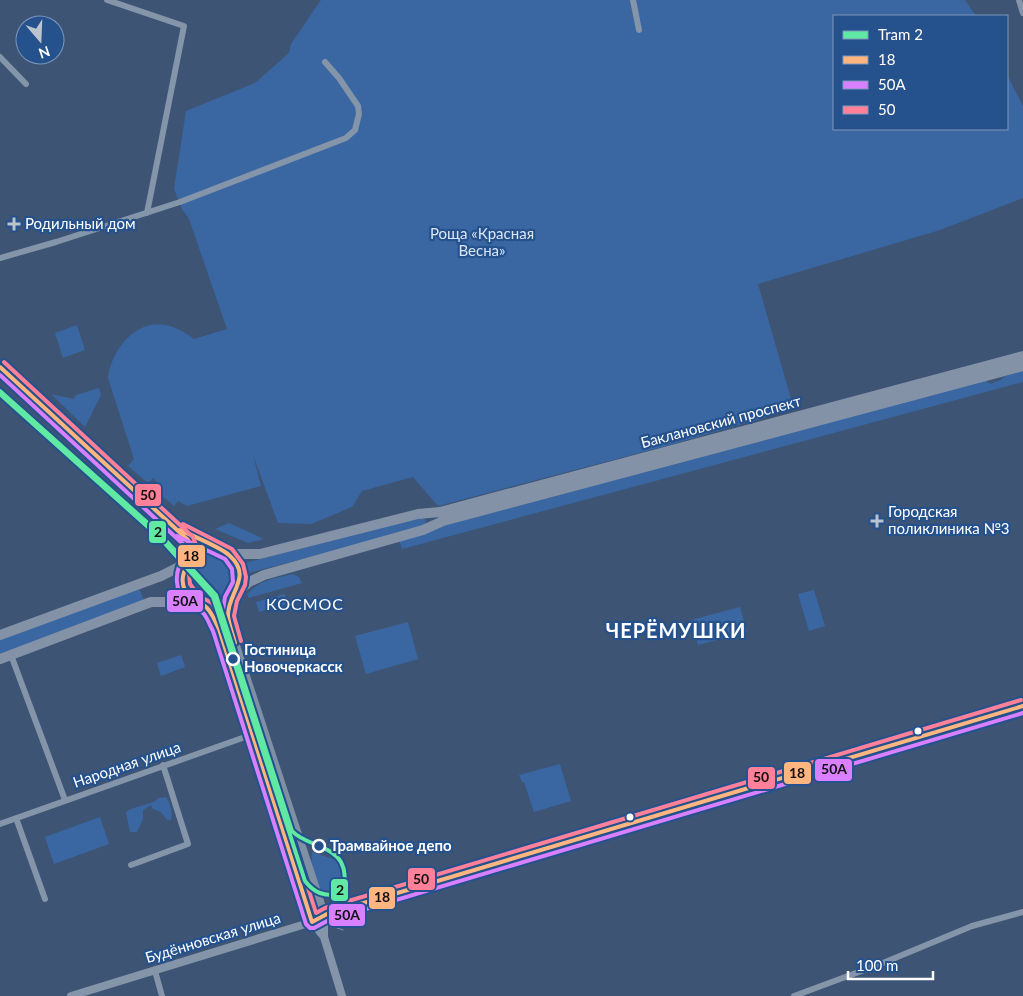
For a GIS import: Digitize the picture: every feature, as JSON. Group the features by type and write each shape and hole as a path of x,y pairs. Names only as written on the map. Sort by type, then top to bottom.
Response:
{"main road":[{"name":"Баклановский проспект","path":"226,552 260,554 418,514 440,512 1023,356"},
{"name":"Баклановский проспект","path":"233,596 249,582 264,575 423,530 453,518 1023,366"},
{"path":"0,367 188,540 192,548 190,558 183,572 183,584 187,594 195,602 207,607 219,606 233,596"},
{"path":"174,526 226,552 238,567 240,578 228,616 230,629 262,732 324,915"},
{"path":"0,635 161,576 205,549 211,548 226,552"},
{"path":"0,659 151,602 195,602"},
{"path":"207,607 219,629 312,922"},
{"name":"Будённовская улица","path":"312,922 324,915 1023,706"}],"street":[{"path":"107,0 184,26 147,213"},
{"path":"633,0 639,30"},
{"path":"1019,0 1023,13"},
{"path":"0,57 26,84"},
{"path":"0,258 147,213 181,205 346,138 355,130 359,114 358,106 339,78 325,62"},
{"path":"427,514 430,526"},
{"path":"11,655 65,800"},
{"name":"Народная улица","path":"0,824 163,765 262,732"},
{"path":"131,865 188,844 163,765"},
{"path":"16,818 45,900"},
{"path":"794,996 883,963 972,926 1023,912"},
{"path":"324,915 324,937 342,996"},
{"path":"312,922 324,937"},
{"name":"Будённовская улица","path":"71,996 312,922"},
{"path":"155,971 162,996"}],"green space":[{"name":"Роща «Красная Весна»","path":"321,0 965,0 975,15 833,15 833,130 1008,130 1008,77 1023,106 1023,198 940,230 758,284 794,409 666,446 438,506 413,477 362,491 352,507 311,524 278,523 253,455 261,486 187,506 178,501 174,506 154,489 159,484 153,478 148,483 128,466 134,459 108,378 110,368 114,357 126,339 144,327 155,324 166,325 181,330 194,339 227,329 189,219 182,209 174,189 186,111 255,83 289,53 291,44"},
{"path":"77,325 85,350 63,358 55,333"},
{"path":"1023,371 1023,382 402,549 399,540 442,526 985,380 990,384 1001,380 1005,376"},
{"path":"99,388 101,395 85,427 51,394 74,399 76,395"},
{"path":"421,517 426,520 425,525 381,539 248,573 245,563"},
{"path":"229,523 264,539 248,543 215,529"},
{"path":"205,552 216,553 225,557 232,562 236,570 235,587 230,595 221,602 219,595 190,562 196,556"},
{"path":"186,569 211,598 213,604 199,601 190,594 185,576"},
{"path":"293,574 299,577 302,583 249,598 247,595 262,583"},
{"path":"139,588 145,603 0,655 0,639"},
{"path":"814,590 825,626 809,631 798,594"},
{"path":"285,594 287,604 259,612 256,602"},
{"path":"740,607 747,632 698,645 691,620"},
{"path":"408,622 418,659 366,674 355,636"},
{"path":"181,655 185,667 161,676 157,663"},
{"path":"560,764 571,801 534,812 524,782 522,782 519,775"},
{"path":"166,797 171,808 171,820 167,820 161,812 153,809 151,805 143,810 143,819 137,832 130,832 126,812 152,803 159,798"},
{"path":"100,817 109,844 54,864 45,837"},
{"path":"312,852 336,860 341,870 341,876 336,888 328,891 319,889 311,866"}],"tram line":[{"name":"2","path":"0,391 160,534 216,595 292,831 297,836 325,848 337,856 345,875 339,891 328,895 320,893 305,881 213,597 159,537 0,394"},
{"path":"292,831 319,917 329,925 343,930"}],"transit line":[{"name":"50","path":"4,362 193,537 199,553 189,574 190,584 199,596 212,603 225,627 316,913 325,908 1021,700"},
{"name":"18","path":"0,367 188,540 193,553 184,571 184,589 193,600 204,605 209,610 219,629 312,922 327,914 1023,706"},
{"name":"50А","path":"0,375 183,544 186,553 177,573 180,594 190,606 204,614 213,631 306,924 310,928 314,928 329,920 1023,713"},
{"name":"50","path":"183,524 232,549 243,564 246,577 245,585 237,601 234,616 241,641"},
{"name":"18","path":"180,530 220,549 236,563 239,571 238,585 231,600 228,616 235,643"},
{"name":"50А","path":"177,536 225,559 232,569 233,582 225,597 222,616 229,645"}],"place":[{"name":"Родильный дом","path":"14,224"},
{"name":"Городская поликлиника №3","path":"877,521"},
{"name":"Гостиница Новочеркасск","path":"233,659"},
{"name":"Трамвайное депо","path":"319,846"}],"district":[{"name":"КОСМОС","path":"305,604"},
{"name":"ЧЕРЁМУШКИ","path":"676,631"}]}
